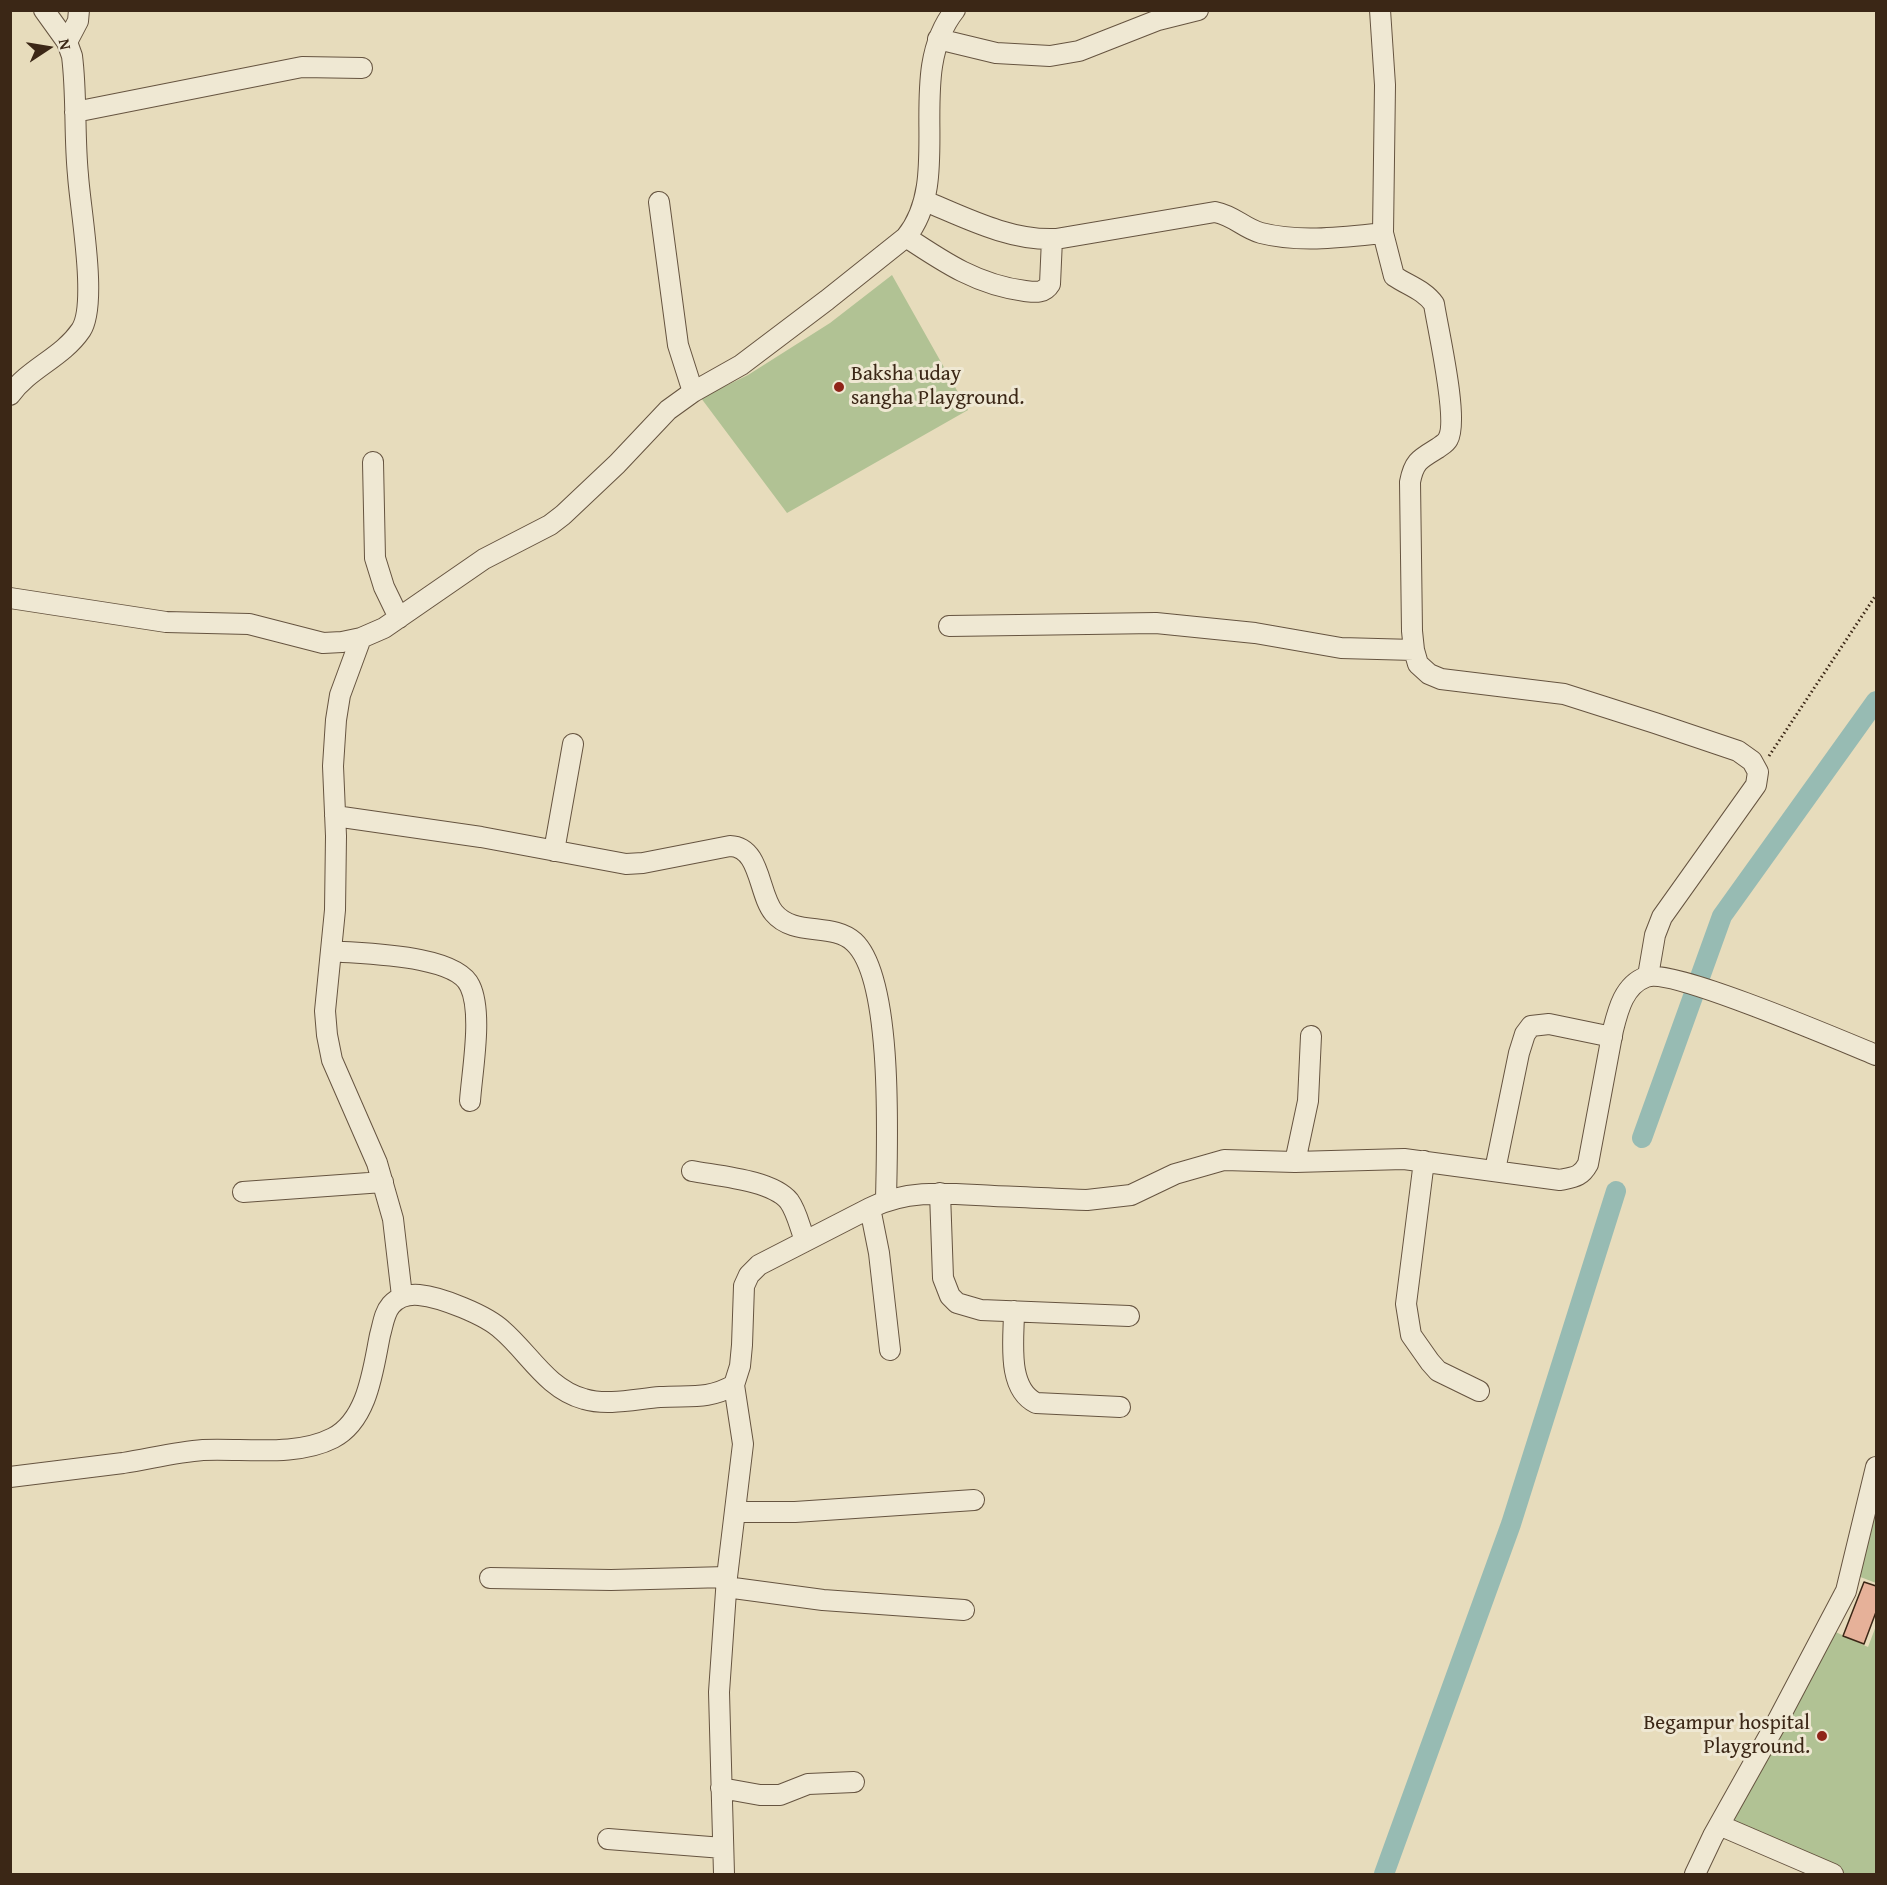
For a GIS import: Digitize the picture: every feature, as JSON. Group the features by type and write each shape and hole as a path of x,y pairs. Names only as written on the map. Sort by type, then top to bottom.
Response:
{"street":[{"path":"10,395 26,378 62,352 82,329 87,314 87,264 78,175 74,70 67,42 44,10"},
{"path":"67,42 78,21 80,10"},
{"path":"10,598 166,622 249,624 323,643 342,642 361,638 384,628 484,559 550,525 617,464 668,410 693,392 741,365 906,237 915,226 925,201 930,73 938,39 955,10"},
{"path":"938,39 996,53 1050,56 1079,51 1158,20 1198,10"},
{"path":"1380,10 1385,85 1383,233 1394,276 1408,286 1426,293 1434,304 1452,429 1447,441 1420,458 1413,468 1410,482 1412,631 1418,664 1429,674 1441,679 1564,694 1738,751 1752,761 1758,772 1756,785 1662,917 1655,935 1656,977"},
{"path":"75,112 302,67 362,68"},
{"path":"925,201 987,228 1035,238 1052,239 1215,212 1228,215 1245,227 1261,233 1285,237 1335,238 1383,233"},
{"path":"659,202 678,345 693,392"},
{"path":"906,237 955,268 989,284 1034,292 1047,289 1050,284 1052,239"},
{"path":"373,462 375,558 384,587 399,618"},
{"path":"949,626 1156,623 1255,633 1341,648 1414,650"},
{"path":"361,638 340,695 336,720 333,766 335,910 325,1011 332,1060 377,1163 393,1219 402,1296"},
{"path":"554,851 573,744"},
{"path":"335,816 481,837 626,864 738,846 753,860 770,908 777,917 790,925 837,933 855,943 869,966 881,1017 887,1124 878,1204 879,1253 890,1350"},
{"path":"331,951 417,958 449,968 464,977 470,984 476,1014 470,1101"},
{"path":"724,1875 719,1692 726,1582 743,1444 734,1385 740,1366 744,1286 749,1275 759,1265 878,1204 928,1192 1107,1199 1131,1195 1148,1189 1175,1174 1224,1160 1295,1162 1404,1159 1560,1180 1583,1173 1588,1164 1619,1009 1627,993 1636,983 1656,977 1709,990 1876,1055"},
{"path":"1495,1170 1519,1053 1525,1034 1531,1026 1549,1024 1612,1037"},
{"path":"1295,1162 1308,1101 1311,1035"},
{"path":"1424,1161 1406,1304 1411,1335 1438,1371 1479,1391"},
{"path":"692,1171 751,1183 777,1192 791,1206 805,1240"},
{"path":"243,1192 383,1182"},
{"path":"940,1193 944,1278 950,1296 957,1303 981,1310 1129,1316"},
{"path":"10,1477 202,1450 272,1450 319,1444 334,1438 345,1430 359,1411 368,1390 384,1318 391,1305 402,1296 420,1295 471,1310 502,1329 541,1372 580,1398 596,1402 668,1396 709,1396 734,1385"},
{"path":"1014,1311 1015,1368 1021,1388 1030,1400 1036,1403 1120,1407"},
{"path":"1695,1875 1719,1825 1846,1591 1876,1467"},
{"path":"735,1512 795,1512 974,1500"},
{"path":"490,1578 726,1582 823,1600 964,1610"},
{"path":"721,1788 760,1795 780,1795 807,1784 854,1782"},
{"path":"1719,1825 1833,1875"},
{"path":"608,1839 723,1848"}],"path":[{"path":"1758,772 1876,595"}],"green space":[{"name":"Baksha uday sangha Playground.","path":"892,275 968,410 787,513 701,398 748,375 830,323"},
{"path":"1872,1506 1876,1508 1876,1583 1850,1573"},
{"name":"Begampur hospital Playground.","path":"1876,1626 1876,1874 1834,1874 1719,1825 1827,1628 1868,1647"}],"building":[{"path":"1864,1582 1876,1586 1876,1612 1864,1644 1843,1636"}],"waterway":[{"path":"1642,1138 1722,916 1876,701"},
{"path":"1384,1874 1511,1524 1616,1191"}],"place":[{"name":"Baksha uday sangha Playground.","path":"839,387"},
{"name":"Begampur hospital Playground.","path":"1822,1736"}]}
